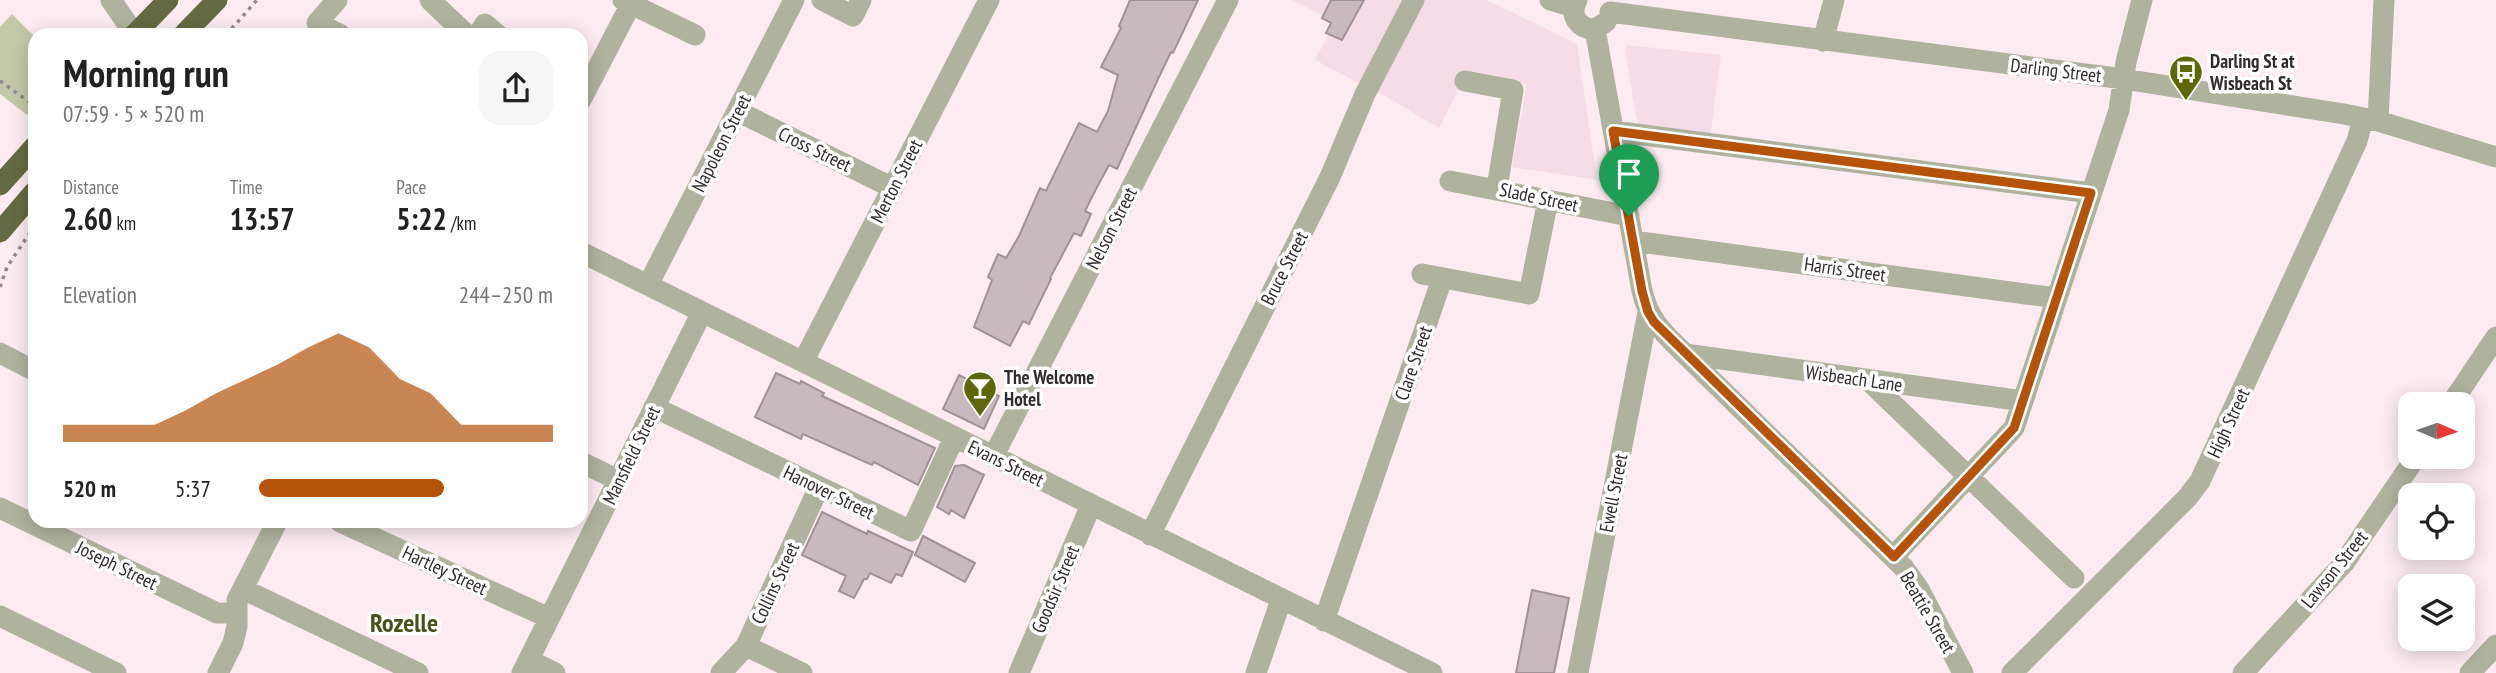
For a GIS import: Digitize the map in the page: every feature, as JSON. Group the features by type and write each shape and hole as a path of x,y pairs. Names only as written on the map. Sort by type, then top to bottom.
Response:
{"highway":[{"path":"142,28 168,0"},
{"path":"190,28 217,0"},
{"path":"0,185 28,154"},
{"path":"0,232 28,199"}],"street":[{"path":"111,0 130,28"},
{"path":"327,28 317,23 337,0"},
{"path":"430,0 460,28"},
{"name":"Napoleon Street","path":"648,285 794,0"},
{"path":"822,0 853,16 861,0"},
{"name":"Merton Street","path":"803,362 989,0"},
{"name":"Nelson Street","path":"993,457 1228,0"},
{"name":"Bruce Street","path":"1150,535 1330,177 1366,94 1414,0"},
{"path":"1550,0 1575,3 1575,18 1589,29 1595,29 1605,23 1608,6"},
{"path":"1823,41 1834,0"},
{"path":"1894,557 2014,428 2119,110 2142,0"},
{"name":"High Street","path":"2012,673 2187,498 2200,481 2357,141 2371,120 2384,0"},
{"path":"588,86 629,1 695,36"},
{"name":"Darling Street","path":"1608,6 1823,41 2124,79 2371,120 2496,157"},
{"name":"Beattie Street","path":"1595,29 1648,312 1661,330 1685,354 1894,557 1919,589 1963,673"},
{"path":"1465,81 1513,90 1497,188"},
{"name":"Cross Street","path":"737,111 892,188"},
{"path":"1613,131 2091,193"},
{"name":"Slade Street","path":"1450,181 1497,188 1629,216"},
{"name":"Clare Street","path":"1324,621 1432,276 1529,294 1548,200"},
{"name":"Harris Street","path":"1633,241 2056,298"},
{"name":"Evans Street","path":"588,255 1432,673"},
{"name":"Mansfield Street","path":"526,666 702,312"},
{"name":"Ewell Street","path":"1578,673 1648,312"},
{"path":"2459,392 2496,337"},
{"path":"0,353 28,367"},
{"name":"Wisbeach Lane","path":"1685,354 2023,401"},
{"path":"1869,381 2074,578"},
{"name":"Hanover Street","path":"654,407 911,531 954,438"},
{"path":"588,465 618,480"},
{"name":"Lawson Street","path":"2243,673 2344,563 2408,469"},
{"name":"Collins Street","path":"721,673 746,646 819,487"},
{"name":"Goodsir Street","path":"1019,673 1091,505"},
{"name":"Joseph Street","path":"0,509 28,522"},
{"name":"Joseph Street","path":"40,528 217,613 236,613"},
{"path":"218,673 233,643 237,626 237,600 274,528"},
{"name":"Hartley Street","path":"353,528 549,618"},
{"path":"243,589 418,673"},
{"path":"1256,673 1281,600"},
{"path":"0,616 116,673"},
{"path":"2470,673 2496,645"},
{"path":"746,646 802,673"},
{"path":"526,666 555,673"}],"path":[{"path":"232,28 257,0"},
{"path":"0,81 28,101"},
{"path":"0,287 7,267 28,236"}],"shaded area":[{"path":"1292,0 1407,0 1362,85 1315,60 1335,22"},
{"path":"1423,0 1487,0 1577,44 1597,180 1512,167 1527,84 1468,72 1439,128 1375,90"},
{"path":"1627,45 1721,55 1710,139 1638,128 1625,50"}],"green space":[{"path":"12,14 28,30 27,115 0,94 0,27"}],"building":[{"path":"1130,0 1198,0 1117,169 1109,165 1085,211 1091,214 1081,236 1074,233 1029,324 1023,321 1010,346 974,327 992,280 988,277 998,254 1006,258 1019,236 1040,188 1046,191 1079,123 1097,132 1108,111 1118,75 1101,67 1121,28 1119,26"},
{"path":"1331,0 1364,0 1342,40 1326,33 1331,23 1322,18"},
{"path":"776,373 800,384 801,381 824,393 822,396 935,448 918,485 874,462 872,465 803,434 801,439 755,417"},
{"path":"959,375 999,396 984,429 943,409"},
{"path":"964,465 984,475 964,518 951,510 949,514 937,507 955,466"},
{"path":"822,512 913,552 902,576 896,574 891,583 870,573 854,598 839,591 846,576 802,555"},
{"path":"923,536 975,563 965,582 915,555"},
{"path":"1532,590 1569,598 1554,673 1516,673"}],"place":[{"name":"Darling St at Wisbeach St","path":"2186,102"},
{"name":"The Welcome Hotel","path":"980,418"}],"district":[{"name":"Rozelle","path":"404,622"}],"route":[{"path":"1613,131 2091,193 2014,428 1894,557 1654,322 1645,302 1629,216 1613,131"}]}
